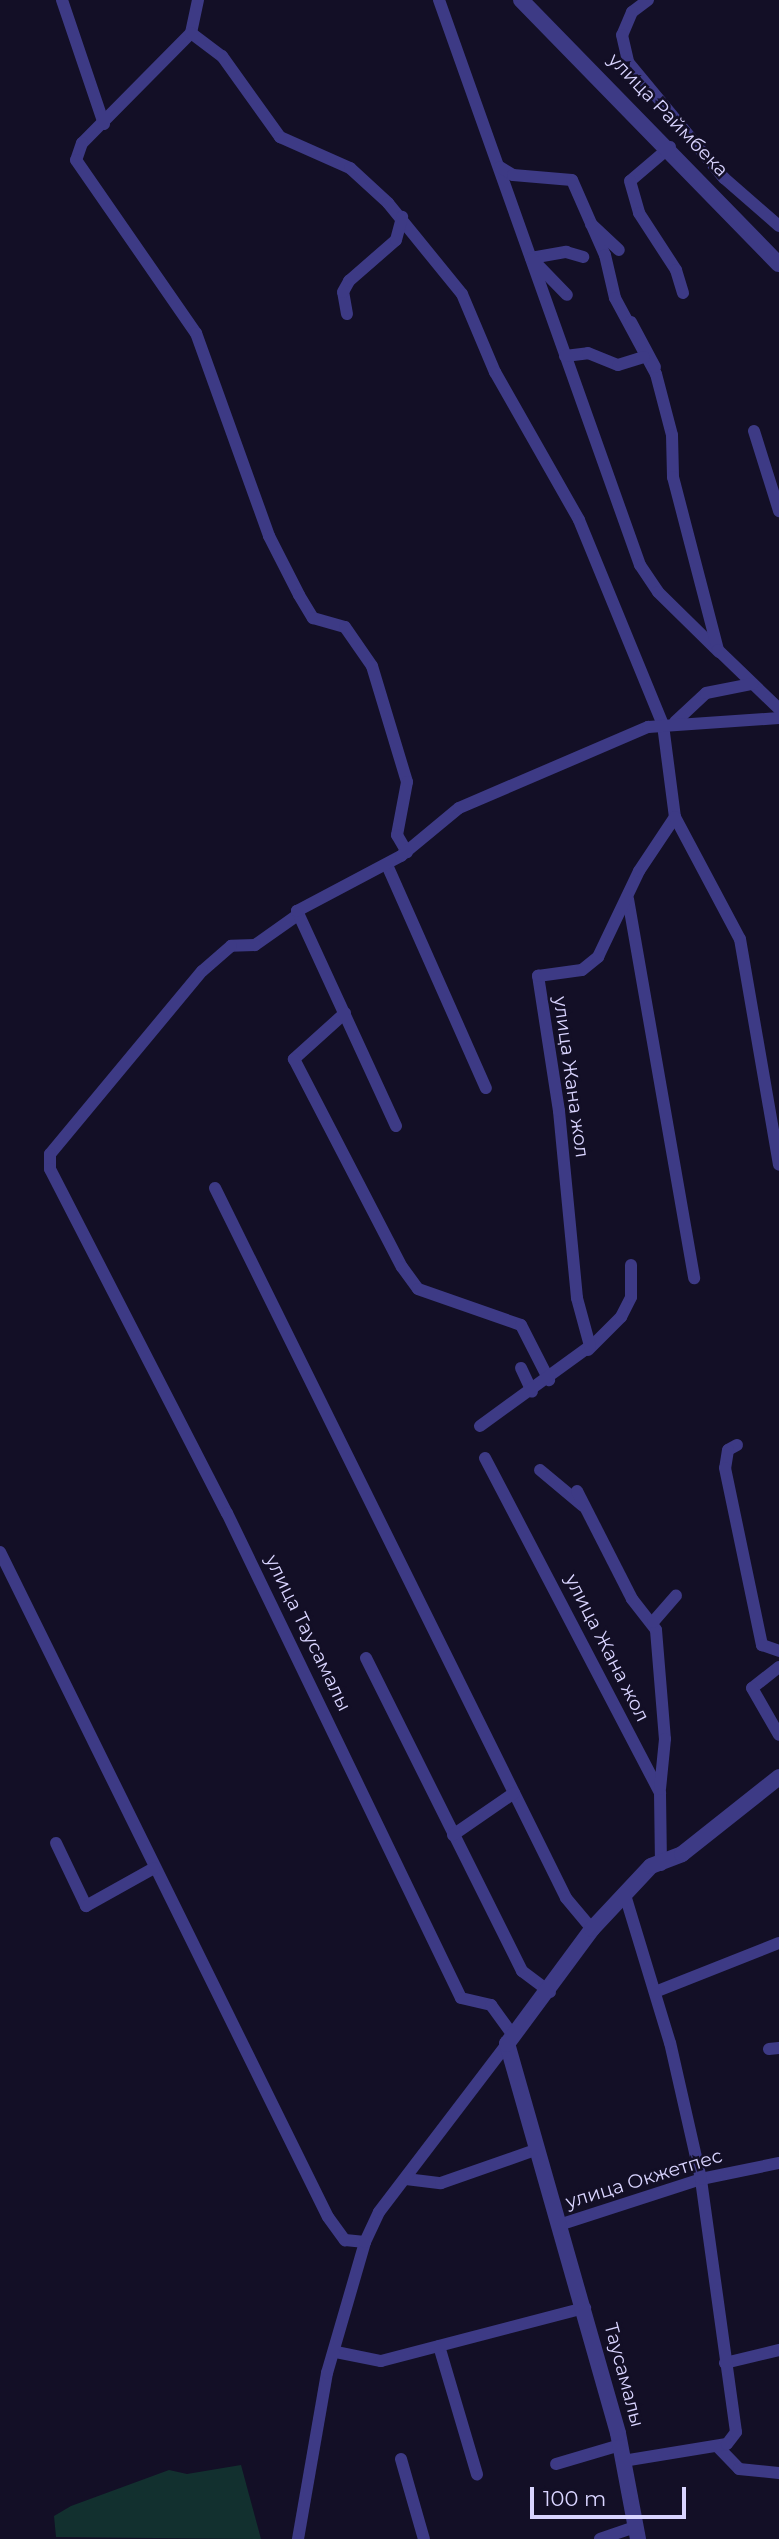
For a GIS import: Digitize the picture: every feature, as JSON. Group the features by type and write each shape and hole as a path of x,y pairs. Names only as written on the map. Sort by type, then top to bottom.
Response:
{"street":[{"path":"62,0 104,124"},
{"path":"198,0 191,33 104,124 82,143 75,160 195,333 269,536 299,595 313,618 345,626 372,666 407,782 397,835 407,852"},
{"path":"439,0 640,565 657,592 779,709"},
{"name":"улица Раймбека","path":"522,0 670,147 779,264"},
{"path":"648,0 632,12 622,35 628,62 724,178 779,226"},
{"path":"191,33 222,56 280,137 350,168 402,217 462,294 495,372 560,482 669,723 675,817 740,939 779,1165"},
{"path":"670,147 630,181 631,195 676,270 683,293"},
{"path":"499,167 513,175 566,176 589,221 623,315 644,357 656,374"},
{"path":"347,314 343,292 349,281 396,240 402,217"},
{"path":"589,221 619,250"},
{"path":"531,258 566,252 583,257"},
{"path":"531,258 567,295"},
{"path":"623,315 648,343 671,435 673,477 719,652"},
{"path":"565,356 588,352 618,365 644,357"},
{"path":"754,430 779,511"},
{"path":"396,1126 299,914 407,852 459,808 669,723 706,693 752,684"},
{"path":"669,723 779,718"},
{"name":"улица Жана жол","path":"588,1350 538,976 588,967 675,817"},
{"path":"387,865 486,1088"},
{"path":"628,898 694,1278"},
{"name":"улица Таусамалы","path":"299,914 255,945 231,946 217,955 50,1154 50,1169 81,1224 461,1998 491,2004 511,2041 535,2150 562,2224"},
{"path":"345,1013 294,1059 402,1267 418,1289 521,1325 550,1380"},
{"path":"215,1188 566,1898 592,1929"},
{"path":"480,1426 550,1380 588,1350 621,1317 631,1297 631,1265"},
{"path":"521,1367 532,1392"},
{"path":"737,1445 728,1450 725,1468 762,1645 779,1651"},
{"name":"улица Жана жол","path":"485,1458 660,1793 661,1865"},
{"path":"540,1470 589,1510"},
{"path":"577,1492 589,1510 632,1599 653,1617 665,1739 660,1793"},
{"path":"0,1552 335,2231 365,2242"},
{"path":"653,1617 676,1596"},
{"path":"366,1658 523,1971 550,1992"},
{"path":"779,1667 752,1688 779,1734"},
{"path":"298,2539 336,2352 365,2242 379,2212 550,1992 592,1929 625,1895 661,1865 779,1777"},
{"path":"453,1835 514,1793"},
{"path":"56,1843 86,1906 154,1868"},
{"path":"556,2464 622,2453 717,2446 733,2440 736,2432 701,2179 655,1992 625,1895"},
{"path":"655,1992 779,1943"},
{"path":"407,2179 441,2183 535,2150"},
{"name":"улица Окжетпес","path":"562,2224 701,2179 779,2163"},
{"name":"Таусамалы","path":"562,2224 622,2453 637,2533"},
{"path":"336,2352 381,2361 585,2308"},
{"path":"439,2346 477,2474"},
{"path":"725,2363 779,2350"},
{"path":"717,2446 739,2469 779,2473"},
{"path":"401,2459 424,2539"},
{"path":"600,2539 637,2533"}],"green space":[{"path":"241,2465 261,2539 56,2537 54,2516 71,2506 169,2470 187,2474"}]}
